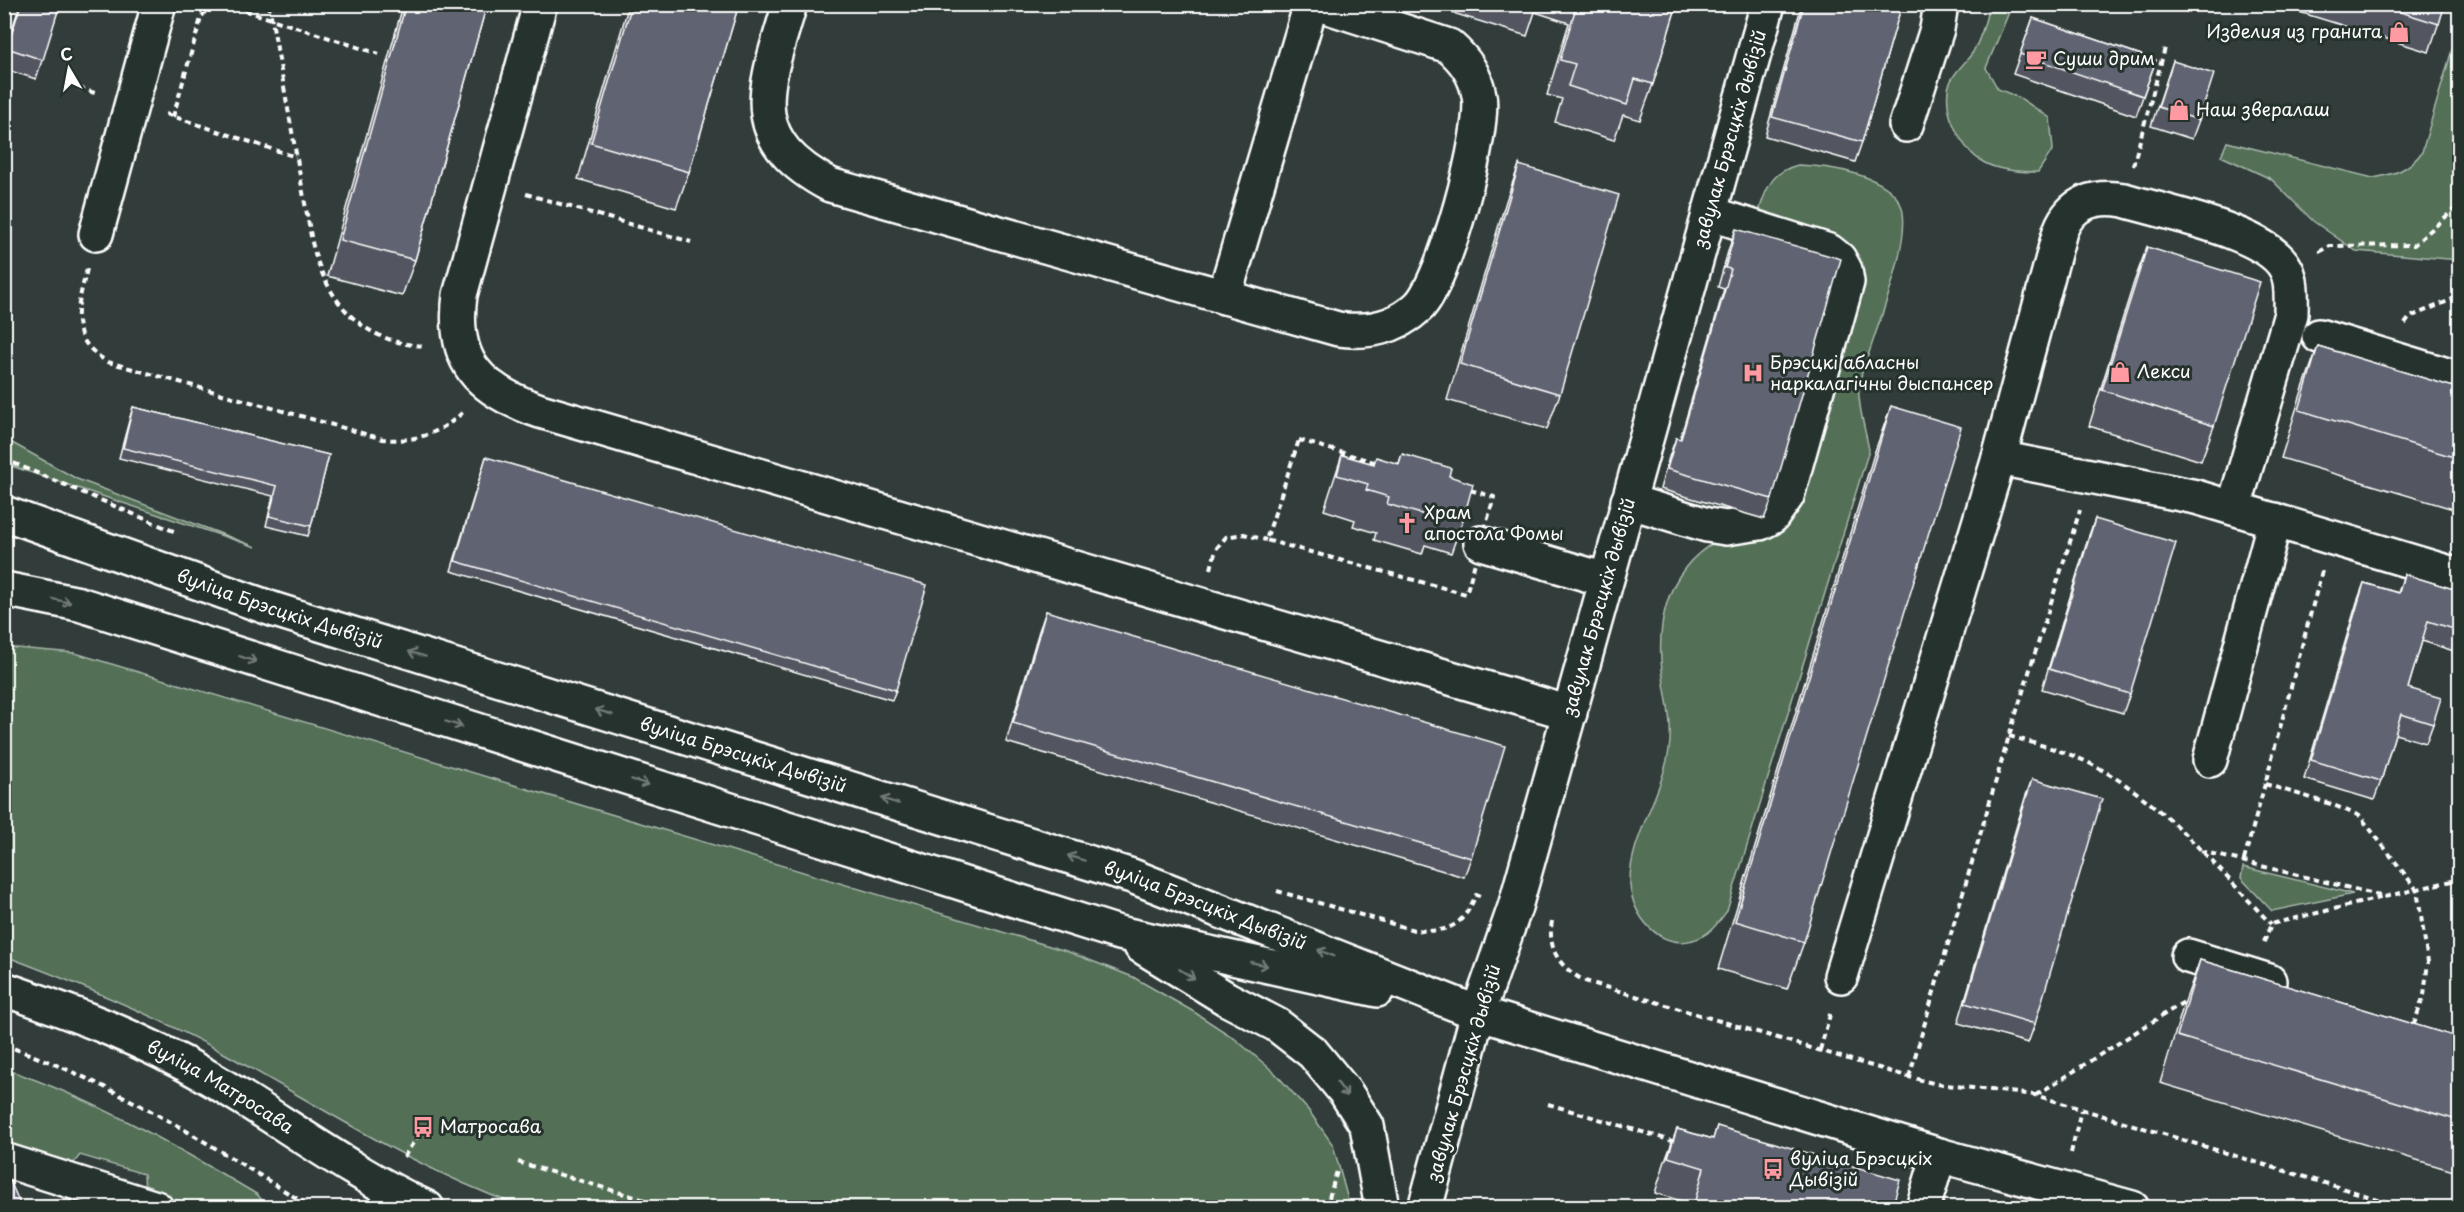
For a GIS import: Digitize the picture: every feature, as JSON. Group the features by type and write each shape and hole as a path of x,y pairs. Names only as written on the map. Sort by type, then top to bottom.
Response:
{"main road":[{"path":"96,234 159,4"},
{"path":"540,4 460,295 457,319 459,343 469,367 487,387 512,401 540,411 1569,713"},
{"path":"790,4 768,78 766,102 770,129 783,152 804,171 830,185 1338,329 1357,332 1378,328 1399,320 1419,307 1432,289 1441,268 1477,139 1480,116 1479,95 1473,75 1464,59 1449,46 1318,4"},
{"path":"1224,297 1311,4"},
{"name":"завулак Брэсцкіх дывізій","path":"1425,1208 1478,1013 1515,907 1768,4"},
{"path":"1906,125 1937,29 1941,4"},
{"path":"1841,976 1999,458 2064,219 2081,203 2096,199 2124,200 2250,238 2270,249 2286,269 2292,291 2291,314 2234,507"},
{"path":"1628,501 1707,525 1726,528 1760,523 1772,517 1786,496 1821,380 1847,282 1845,270 1839,259 1819,247 1709,213"},
{"path":"2319,336 2460,379"},
{"path":"1999,458 2091,475 2234,507 2460,576"},
{"name":"вуліца Брэсцкіх Дывізій","path":"4,513 276,610 1132,876 1478,1013 1939,1155 2132,1208"},
{"path":"2210,760 2275,520"},
{"path":"1481,543 1606,580"},
{"name":"вуліца Брэсцкіх Дывізій","path":"4,588 79,604 1119,933 1478,1013"},
{"path":"1119,933 1227,999 1277,1025 1314,1053 1346,1093 1366,1126 1382,1208"},
{"path":"2188,956 2301,992"},
{"name":"вуліца Матросава","path":"4,989 95,1020 153,1046 210,1078 343,1164 426,1208"},
{"path":"1923,1208 1939,1155"},
{"path":"4,1160 156,1208"}],"path":[{"path":"173,117 201,18 206,10 220,4"},
{"path":"225,4 379,54"},
{"path":"269,4 318,267 327,289 341,308 382,337 406,345 432,346 459,343"},
{"path":"2124,200 2165,48"},
{"path":"79,88 132,103 297,158"},
{"path":"490,184 691,242"},
{"path":"2286,269 2330,246 2414,245 2460,204"},
{"path":"96,234 77,307 76,322 83,340 94,354 108,362 398,441 427,435 457,418 487,387"},
{"path":"2394,358 2400,336 2410,317 2460,296"},
{"path":"1201,604 1220,543 1234,534 1244,534 1266,540 1466,594 1494,497 1299,440 1266,540"},
{"path":"1909,1077 2009,736 2091,475"},
{"path":"2244,860 2332,537"},
{"path":"2009,736 2070,755 2115,778 2168,819 2271,924"},
{"path":"2265,784 2331,804 2360,816 2417,890 2428,962 2424,995 2413,1027"},
{"path":"2200,850 2386,897"},
{"path":"1269,889 1414,930 1430,932 1460,923 1476,895 1552,921 1551,943 1555,954 1573,975 1585,981 1909,1077 1937,1084 2035,1095 2407,1208"},
{"path":"4,1045 46,1059 171,1120 312,1208"},
{"path":"1548,1104 1683,1143"},
{"path":"2062,1188 2081,1110"},
{"path":"518,1162 671,1208"}],"green space":[{"path":"1989,5 2012,5 1986,68 1998,89 2020,98 2050,118 2053,149 2038,172 2008,170 1985,163 1966,148 1951,117 1948,98 1949,85 1976,47"},
{"path":"2459,26 2459,260 2356,251 2313,221 2271,179 2221,156 2227,142 2373,178 2401,170 2412,163 2422,152"},
{"path":"1798,165 1840,170 1870,179 1883,186 1894,194 1901,205 1904,218 1903,235 1894,276 1860,382 1859,401 1869,450 1727,911 1713,929 1699,938 1681,942 1670,940 1650,928 1636,908 1630,885 1634,852 1660,784 1669,750 1670,727 1661,660 1664,615 1679,576 1691,561 1707,547 1748,529 1765,217 1760,208 1769,186 1777,175"},
{"path":"5,439 77,479 256,547 5,464"},
{"path":"4,647 75,653 1066,951 1133,977 1234,1038 1275,1073 1309,1111 1333,1145 1350,1207 525,1208 485,1193 410,1158 229,1056 147,1014 5,956"},
{"path":"2243,867 2353,894 2272,911 2241,878"},
{"path":"5,1069 71,1095 135,1125 258,1195 267,1207 201,1207 145,1191 144,1174 80,1155 70,1168 5,1148"}],"building":[{"path":"21,4 60,4 43,60 7,48"},
{"path":"406,4 487,4 415,260 340,240"},
{"path":"632,4 739,4 689,172 591,143"},
{"path":"1577,4 1677,4 1653,84 1635,79 1627,105 1568,86 1575,64 1560,60"},
{"path":"1804,4 1902,4 1862,142 1772,117"},
{"path":"2375,4 2445,4 2439,24"},
{"path":"2033,18 2156,60 2143,96 2020,54"},
{"path":"2173,61 2214,74 2199,120 2158,107"},
{"path":"1519,165 1619,195 1560,394 1460,364"},
{"name":"Брэсцкі абласны наркалагічны дыспансер","path":"1736,229 1841,259 1772,499 1667,469 1676,438 1681,439 1731,269 1725,268"},
{"path":"2147,247 2260,282 2214,426 2102,390"},
{"path":"2318,346 2460,389 2460,459 2299,410"},
{"path":"1891,406 1961,427 1804,942 1735,921"},
{"path":"133,407 329,455 311,526 269,516 277,486 123,448"},
{"path":"1402,454 1451,468 1449,476 1473,484 1464,517 1437,509 1435,518 1387,504 1389,497 1366,490 1368,484 1337,475 1342,455 1374,464 1376,457 1399,464"},
{"path":"486,457 927,585 896,690 455,561"},
{"path":"2095,519 2176,543 2130,694 2049,669"},
{"path":"2404,574 2460,591 2460,631 2428,621 2408,688 2441,698 2433,724 2401,714 2381,781 2311,760 2364,583 2399,593"},
{"path":"1046,611 1505,746 1471,858 1013,723"},
{"path":"2032,779 2102,799 2035,1024 1965,1003"},
{"path":"2200,960 2460,1038 2460,1121 2177,1036"},
{"path":"1717,1126 1900,1180 1892,1208 1693,1208 1704,1168 1668,1157 1677,1129 1713,1139"},
{"path":"7,1174 22,1208 4,1208 4,1175"}],"place":[{"name":"Изделия из гранита","path":"2399,32"},
{"name":"Суши дрим","path":"2036,59"},
{"name":"Наш звералаш","path":"2179,110"},
{"name":"Лекси","path":"2120,372"},
{"name":"Брэсцкі абласны наркалагічны дыспансер","path":"1753,373"},
{"name":"Храм апостола Фомы","path":"1407,523"},
{"name":"Матросава","path":"423,1127"},
{"name":"вуліца Брэсцкіх Дывізій","path":"1773,1169"}]}
